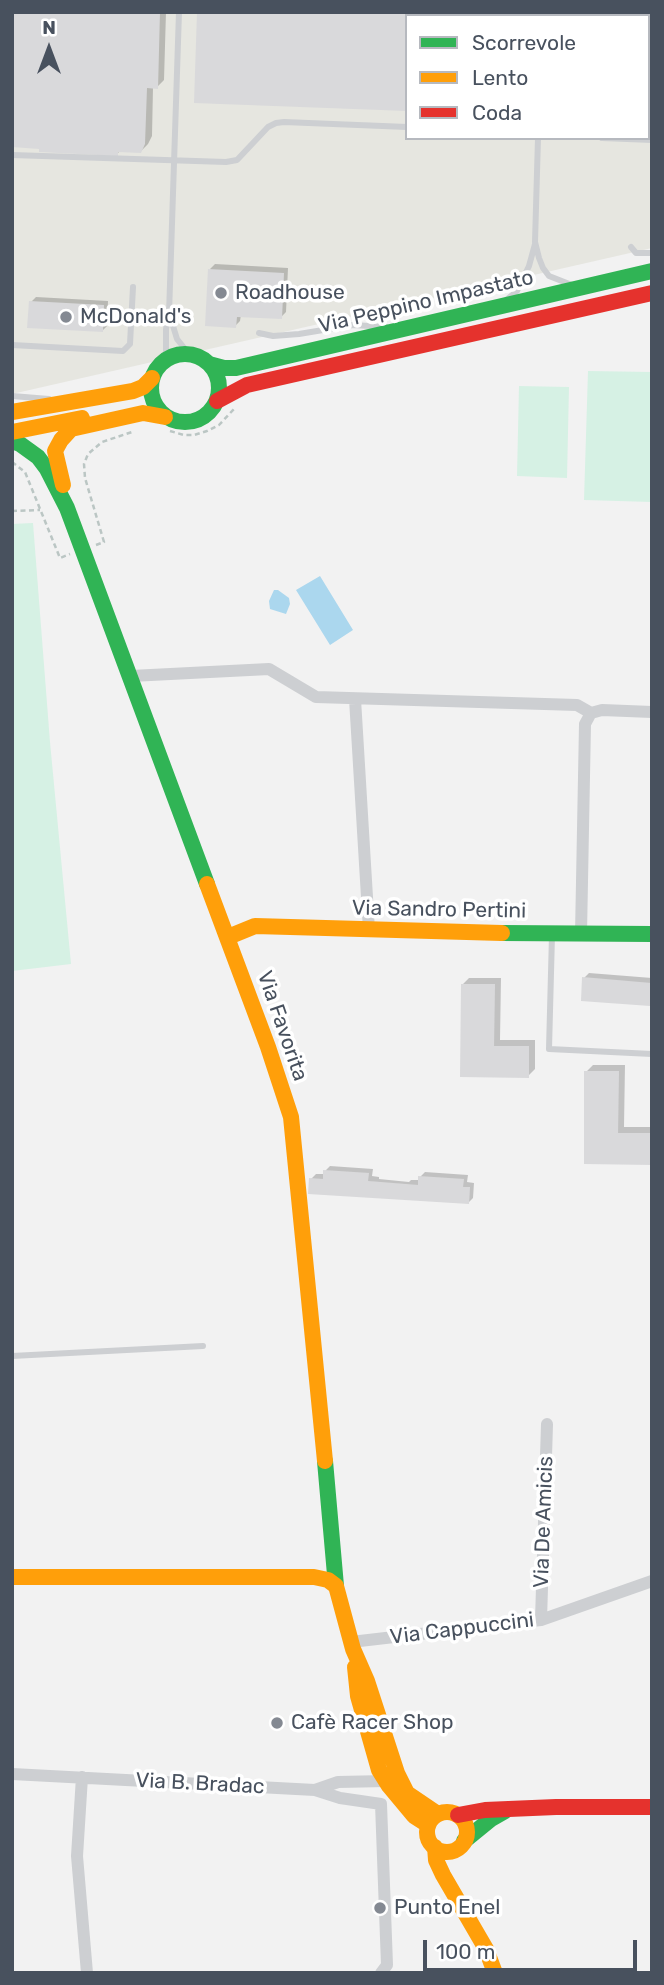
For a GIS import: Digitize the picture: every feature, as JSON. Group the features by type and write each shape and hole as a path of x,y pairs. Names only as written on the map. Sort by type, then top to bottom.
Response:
{"street":[{"name":"Via Peppino Impastato","path":"209,364 236,368 652,271"},
{"name":"Via Peppino Impastato","path":"217,401 247,386 652,293"},
{"path":"12,412 132,391 143,387 161,363 174,355 197,355 209,364 218,379 217,401 201,419 189,422 163,419 144,406 12,432"},
{"path":"152,378 152,400 163,419"},
{"name":"Via Favorita","path":"67,508 55,450 71,429 143,413 163,419"},
{"name":"Via Favorita","path":"12,441 38,457 67,508 228,937 291,1117 336,1586 352,1646"},
{"path":"131,676 270,669 316,697 578,705 591,713"},
{"path":"355,699 369,930"},
{"path":"581,934 585,724 591,713 602,710 652,712"},
{"name":"Via Sandro Pertini","path":"228,937 255,926 652,934"},
{"name":"Via De Amicis","path":"541,1620 547,1424"},
{"path":"12,1577 314,1577 328,1580 336,1586"},
{"name":"Via Cappuccini","path":"352,1646 541,1620 652,1581"},
{"path":"352,1646 358,1696 379,1770 414,1816 433,1820 451,1812 462,1818 467,1830 459,1845 452,1874 455,1894"},
{"path":"352,1646 368,1681 397,1773 407,1793 433,1820"},
{"name":"Via B. Bradac","path":"12,1773 315,1790 338,1782 386,1781"},
{"path":"82,1777 77,1856 88,1973"},
{"path":"315,1790 340,1798 381,1804 387,1965 382,1973"},
{"path":"458,1815 485,1810 556,1807 652,1807"},
{"path":"435,1847 447,1851 459,1845 491,1819 508,1810"},
{"path":"433,1820 428,1837 435,1847 436,1860 486,1949 495,1973"}],"lane":[{"path":"161,363 166,353 169,314 178,12"},
{"path":"12,155 226,162 237,160 275,123 405,127"},
{"path":"538,140 536,242 539,258 549,276 580,288"},
{"path":"498,306 517,291 529,266 536,242"},
{"path":"631,247 636,253 652,253"},
{"path":"12,345 123,351 130,344 132,288"},
{"path":"169,314 177,339 189,354"},
{"path":"259,333 273,336 299,334 353,325 406,328"},
{"path":"15,396 76,401"},
{"path":"552,933 549,1049 652,1054"},
{"path":"12,1356 203,1346"}],"path":[{"path":"163,419 184,435 194,435 219,425 236,407"},
{"path":"12,462 25,472 60,558 104,542 85,478 84,464 88,454 102,442 136,430"},
{"path":"12,511 42,510"}],"shaded area":[{"path":"12,12 652,12 652,248 12,394"}],"green space":[{"path":"588,371 652,372 652,502 584,500"},
{"path":"519,386 569,387 567,478 517,476"},
{"path":"33,523 71,964 12,971 12,524"}],"water":[{"path":"320,576 353,630 330,645 296,590"},
{"path":"274,590 289,598 286,614 270,609 269,601"}],"building":[{"path":"12,12 160,12 158,89 147,88 145,144 141,153 118,152 118,156 39,152 39,149 12,147"},
{"path":"197,12 519,12 405,14 405,111 194,103"},
{"path":"652,12 652,124 650,14 568,14"},
{"path":"208,269 284,273 282,319 237,317 236,328 205,326"},
{"name":"McDonald's","path":"29,301 104,305 103,332 27,328"},
{"path":"582,977 651,983 650,1006 581,1001"},
{"path":"461,984 495,984 494,1046 529,1046 529,1078 460,1077"},
{"path":"584,1071 619,1071 618,1133 652,1133 652,1165 584,1164"},
{"path":"323,1170 369,1173 368,1181 418,1185 418,1176 464,1179 463,1187 470,1187 469,1204 308,1194 309,1178 323,1179"}],"traffic: fast":[{"path":"209,364 236,368 652,271"},
{"path":"178,354 192,354 204,359 214,369 219,388 214,407 204,417 192,422 178,422 166,417 156,407 151,395 151,381 156,369 166,359 178,354"},
{"path":"12,441 38,457 67,508 207,884"},
{"path":"502,933 652,934"},
{"path":"325,1461 336,1586"},
{"path":"464,1841 505,1811"}],"traffic: slow":[{"path":"12,412 133,391 143,387 152,378"},
{"path":"63,485 55,451 71,429 143,413 165,417"},
{"path":"12,432 82,418"},
{"path":"207,884 268,1047 291,1117 325,1461"},
{"path":"228,937 255,926 502,933"},
{"path":"12,1577 314,1577 328,1580 336,1586 353,1649 367,1681 397,1773 407,1793 438,1814"},
{"path":"355,1667 358,1696 379,1770 414,1816 428,1825"},
{"path":"447,1812 461,1818 467,1832 461,1846 447,1852 433,1846 427,1832 433,1818 447,1812"},
{"path":"435,1847 436,1860 443,1875 486,1949 495,1973"}],"traffic: jam":[{"path":"217,401 247,385 652,293"},
{"path":"458,1815 485,1810 556,1807 652,1807"}],"place":[{"name":"Roadhouse","path":"221,293"},
{"name":"McDonald's","path":"66,317"},
{"name":"Cafè Racer Shop","path":"277,1723"},
{"name":"Punto Enel","path":"380,1908"}]}
